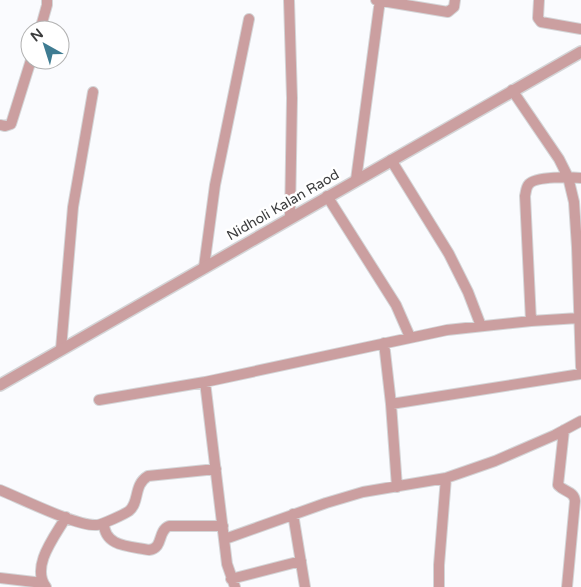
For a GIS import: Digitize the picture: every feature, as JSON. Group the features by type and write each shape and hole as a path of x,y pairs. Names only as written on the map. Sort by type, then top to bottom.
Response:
{"street":[{"path":"43,20 47,0"},
{"path":"289,0 292,98 290,218"},
{"path":"376,0 448,12 454,7 455,0"},
{"path":"356,180 380,0"},
{"path":"539,0 538,18 541,22 581,29"},
{"path":"204,267 215,185 249,19"},
{"name":"Nidholi Kalan Raod","path":"0,384 581,52"},
{"path":"0,125 11,124 28,70"},
{"path":"512,90 559,160 568,177 574,202 576,229 581,367"},
{"path":"61,349 73,208 93,92"},
{"path":"391,160 449,254 468,292 481,326"},
{"path":"532,320 526,188 528,184 535,180 568,177 581,178"},
{"path":"328,196 396,305 410,337"},
{"path":"99,400 205,382 447,330 532,320 579,318"},
{"path":"384,343 392,404 397,487"},
{"path":"392,404 581,374"},
{"path":"205,382 227,564 233,583 301,561"},
{"path":"225,540 326,502 446,478 495,461 581,421"},
{"path":"564,430 557,481 561,489 572,493 575,497 567,587"},
{"path":"0,490 66,517 90,524 104,523 128,512 133,506 139,484 148,476 216,469"},
{"path":"439,587 446,478"},
{"path":"293,514 305,587"},
{"path":"0,578 44,585 41,570 46,553 66,517"},
{"path":"104,523 104,532 107,538 113,542 149,550 154,549 158,545 163,531 169,526 223,526"}]}
